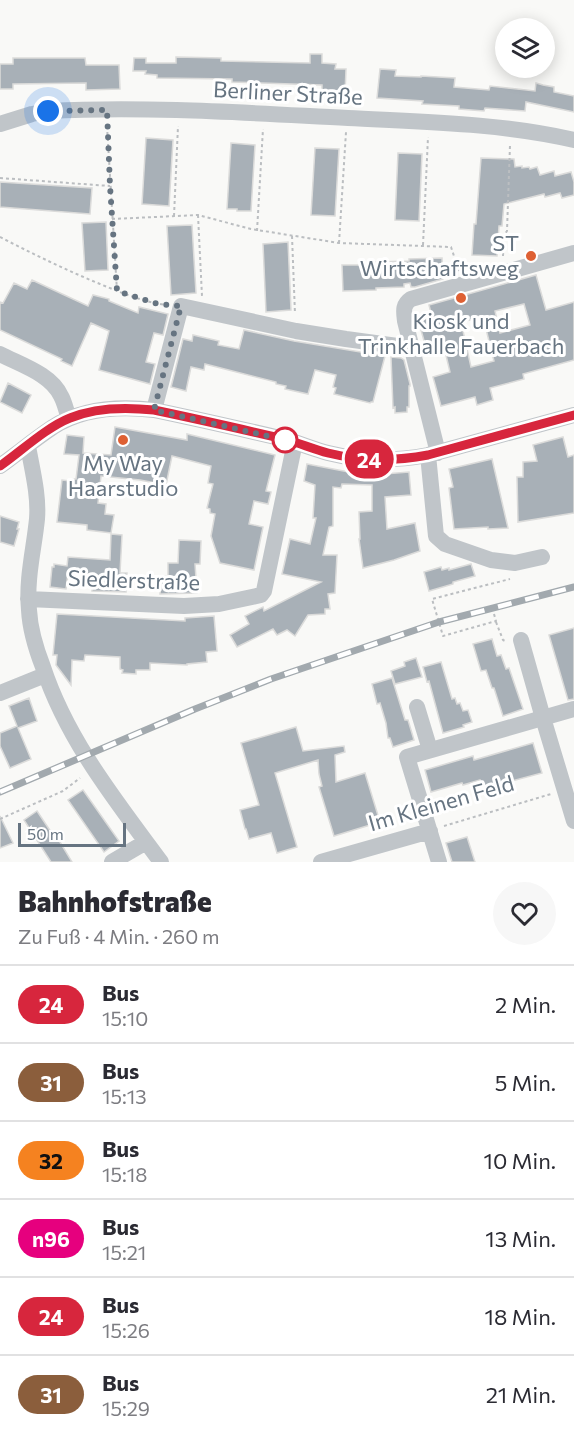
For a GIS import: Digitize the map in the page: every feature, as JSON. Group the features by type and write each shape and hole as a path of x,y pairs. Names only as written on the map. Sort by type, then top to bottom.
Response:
{"street":[{"name":"Berliner Straße","path":"0,124 48,111 154,109 429,121 511,129 574,140"},
{"path":"542,557 515,563 491,560 445,544 436,536 433,454 404,306 411,299 574,253"},
{"path":"154,410 181,306 296,331 412,348"},
{"path":"0,354 38,373 54,385 61,395 69,418"},
{"path":"0,466 69,418 112,408 154,410 295,442 328,453 373,459 410,459 433,454 574,415"},
{"name":"Siedlerstraße","path":"28,599 184,606 219,604 261,595 264,591 295,442"},
{"path":"28,446 37,507 28,599 31,624 45,675 65,720 94,769 161,862"},
{"path":"521,640 574,821"},
{"path":"0,693 45,675"},
{"path":"417,707 430,750"},
{"path":"439,862 407,757 574,709"},
{"name":"Im Kleinen Feld","path":"321,862 430,831"},
{"path":"112,862 146,842"}],"path":[{"path":"107,110 117,291"},
{"path":"174,216 179,110"},
{"path":"258,231 264,113"},
{"path":"339,243 347,118"},
{"path":"423,245 429,121"},
{"path":"502,274 504,235 507,231 511,129"},
{"path":"0,178 110,186"},
{"path":"112,219 198,214 258,231 339,243 451,247 464,285"},
{"path":"198,214 203,311"},
{"path":"292,236 296,331"},
{"path":"0,237 67,270 117,291 158,304 181,306"},
{"path":"494,614 496,621 443,636 432,599 518,577"},
{"path":"0,819 63,790 94,769"},
{"name":"Im Kleinen Feld","path":"430,831 565,790"}],"building":[{"path":"310,54 322,54 322,63 336,64 335,69 346,69 345,94 322,93 322,85 232,82 232,79 157,78 157,75 145,74 146,71 133,71 134,58 146,58 146,63 176,63 176,57 221,58 221,61 310,63"},
{"path":"13,58 85,58 86,65 119,65 120,89 86,90 86,83 13,84 13,89 0,89 0,64 13,64"},
{"path":"380,69 396,70 395,76 455,78 454,87 489,90 490,86 535,91 536,83 554,87 554,92 574,96 574,112 526,102 525,111 485,108 484,111 459,109 459,106 422,104 423,101 377,98"},
{"path":"146,138 173,140 169,206 142,204"},
{"path":"231,143 255,145 251,211 227,209"},
{"path":"315,148 339,149 335,216 311,215"},
{"path":"398,153 422,154 419,221 395,220"},
{"path":"481,158 514,159 515,167 522,166 522,168 529,167 530,169 537,167 540,175 554,171 555,176 571,172 574,195 562,198 560,193 545,197 544,194 504,204 502,226 499,226 497,256 472,255"},
{"path":"0,182 92,188 90,214 0,207"},
{"path":"106,222 108,270 85,271 82,223"},
{"path":"192,225 196,293 171,295 167,226"},
{"path":"288,242 291,310 266,312 263,244"},
{"path":"442,258 443,279 415,287 411,287 410,283 404,284 404,287 343,291 342,265 376,265 376,262"},
{"path":"536,275 546,310 574,302 574,360 523,374 524,379 490,388 493,400 477,405 475,397 441,406 433,377 450,372 445,351 428,355 421,330 423,330 421,320 432,317 429,305","holes":["524,304 530,325 500,333 495,311","483,317 494,361 471,367 461,322"]},
{"path":"32,280 88,306 93,295 109,299 109,301 138,313 139,307 168,314 163,335 154,333 146,362 155,364 150,384 99,370 109,331 91,323 72,366 0,330 0,302 3,303 14,283 27,289"},
{"path":"244,330 385,356 373,402 334,394 336,375 315,370 308,394 285,389 286,386 276,384 276,382 205,364 204,370 191,367 186,391 171,387 183,339 192,341 193,335 219,341 218,345 239,349"},
{"path":"391,357 404,360 410,384 407,412 395,413 395,407 393,408"},
{"path":"8,383 31,395 22,413 0,402"},
{"path":"115,427 187,440 187,434 275,455 266,491 271,492 268,504 254,501 249,524 263,527 254,570 220,563 211,536 215,514 210,513 210,509 207,508 213,484 208,483 211,466 172,456 166,485 101,476 98,503 106,504 105,514 114,515 111,533 87,530 87,525 57,522 62,480 76,479 79,455 64,454 67,435 84,437 83,453 111,455"},
{"path":"563,437 568,457 574,455 574,513 518,522 517,477 523,477 523,462 537,461 533,445"},
{"path":"492,459 508,528 454,529 449,488 453,487 449,469"},
{"path":"307,464 354,473 372,473 372,475 409,472 411,495 385,497 387,529 415,523 420,551 363,568 359,539 359,512 372,511 372,485 342,484 341,488 333,487 333,526 329,527 323,555 337,555 335,593 328,594 330,609 325,609 325,614 308,615 295,636 287,630 277,635 273,629 237,647 230,635 249,624 245,616 263,607 264,611 321,582 282,574 290,539 310,544 316,518 313,518 315,485 304,481"},
{"path":"0,516 19,522 14,546 0,542"},
{"path":"111,534 122,535 120,573 127,573 126,592 92,591 92,577 68,573 66,589 50,587 52,567 54,564 67,566 68,557 110,560"},
{"path":"179,540 201,541 200,564 195,564 197,593 160,594 162,576 168,576 168,563 178,563"},
{"path":"471,564 475,576 429,591 424,572 441,567 442,570 449,568 449,570"},
{"path":"57,614 185,621 185,618 214,616 217,651 206,652 207,662 187,665 150,663 150,670 136,670 136,674 122,673 120,657 85,655 84,661 72,660 71,685 56,665 57,655 53,655"},
{"path":"574,628 574,699 568,700 549,635"},
{"path":"492,639 497,656 501,655 506,669 509,668 523,709 503,716 486,670 481,671 473,644"},
{"path":"416,658 422,677 395,684 391,671 405,666 404,662"},
{"path":"441,662 452,699 455,698 457,704 460,703 463,711 468,710 472,722 463,725 464,727 443,733 423,667"},
{"path":"392,678 414,740 393,747 388,738 386,723 380,703 377,704 372,684"},
{"path":"29,698 37,721 18,728 31,759 10,768 0,746 0,733 17,726 9,706"},
{"path":"296,727 303,751 344,746 345,752 335,755 336,782 365,773 380,822 334,836 319,787 322,786 318,760 275,773 297,847 277,853 271,833 249,839 245,829 240,810 259,805 241,743"},
{"path":"533,743 542,773 482,789 480,780 431,792 425,770 473,756 474,760"},
{"path":"83,790 119,841 104,852 68,800"},
{"path":"37,811 72,862 51,862 24,820"},
{"path":"0,816 13,843 0,848"},
{"path":"467,837 475,862 452,862 446,843"}],"railway":[{"path":"0,792 271,679 439,622 574,587"}],"bus line":[{"name":"24","path":"0,466 69,418 112,408 154,410 285,440 328,453 392,460 410,459 458,448 574,415"}],"place":[{"name":"ST Wirtschaftsweg","path":"531,256"},
{"name":"Kiosk und Trinkhalle Fauerbach","path":"461,298"},
{"name":"My Way Haarstudio","path":"123,440"}],"route":[{"path":"48,111 107,110 117,291 158,304 181,306 154,410 285,440"}]}
